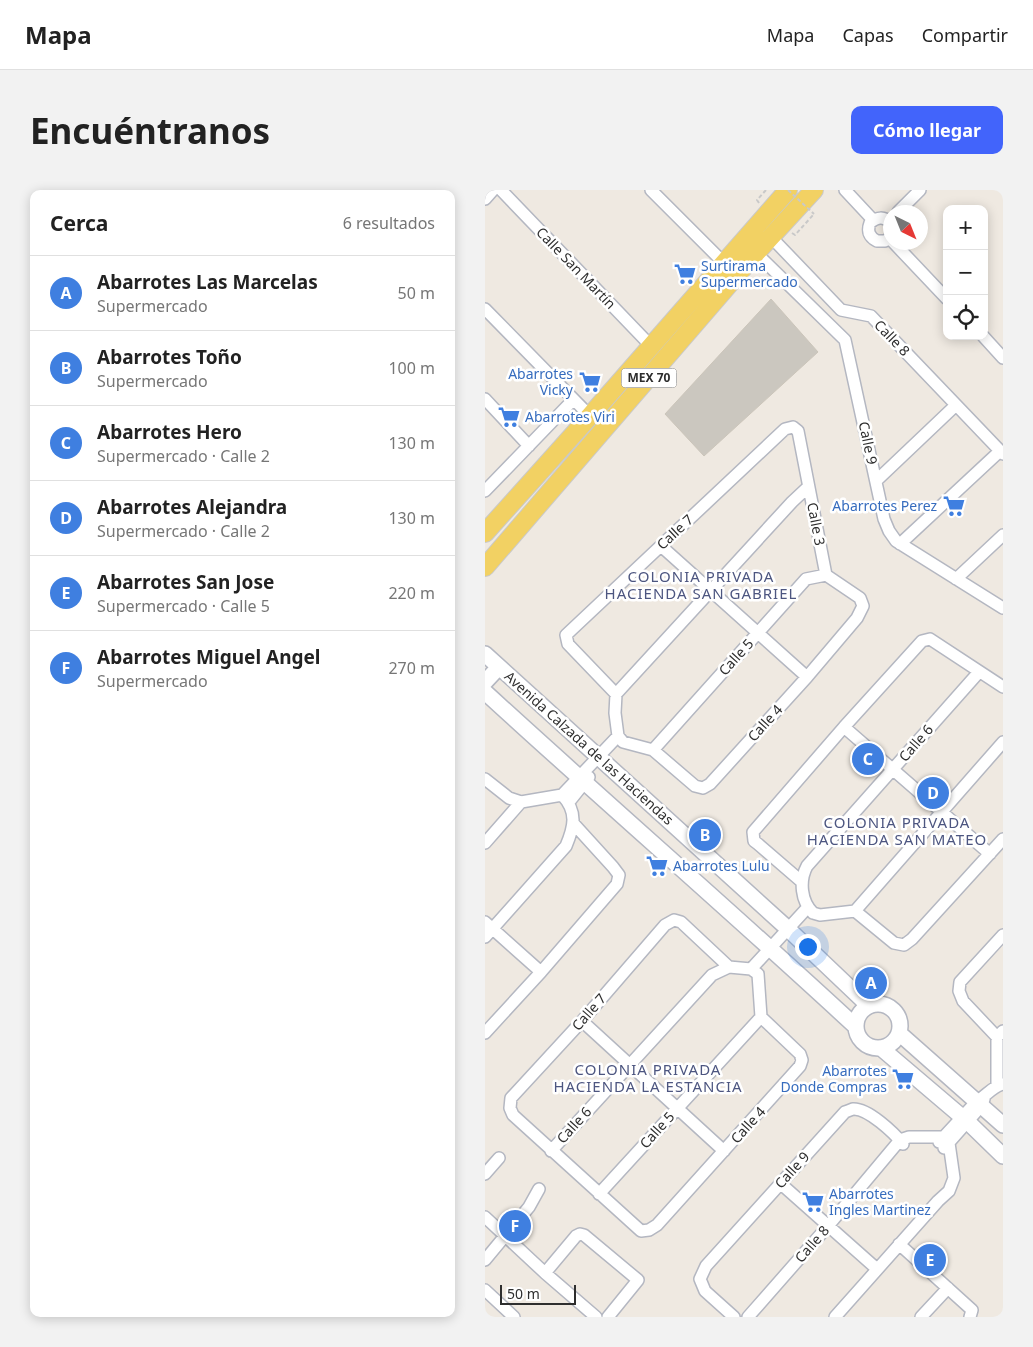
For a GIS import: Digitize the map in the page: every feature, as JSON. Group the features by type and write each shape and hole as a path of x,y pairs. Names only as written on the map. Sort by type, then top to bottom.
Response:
{"main road":[{"name":"MEX 70","path":"485,533 788,190"},
{"name":"MEX 70","path":"485,567 757,253 814,190"}],"street":[{"path":"485,199 493,190"},
{"name":"Calle San Martín","path":"501,190 651,346"},
{"path":"651,190 724,263"},
{"path":"845,190 873,220"},
{"path":"906,205 920,190"},
{"path":"883,218 873,220 869,227 870,236 873,239 883,242"},
{"path":"771,237 841,310 828,322"},
{"path":"900,250 943,295"},
{"name":"Calle 9","path":"757,253 845,340 884,520 889,531 896,541 1003,608"},
{"path":"485,309 590,416"},
{"name":"Calle 8","path":"841,310 871,316 1001,453"},
{"path":"987,340 1003,358"},
{"path":"485,400 529,446"},
{"path":"485,491 573,400"},
{"path":"876,480 956,405"},
{"name":"Calle 3","path":"793,427 798,431 826,575"},
{"name":"Calle 7","path":"616,694 568,644 566,635 785,429 793,427"},
{"path":"901,544 1001,453"},
{"path":"621,739 615,714 616,694 808,486"},
{"path":"956,579 1003,535"},
{"path":"661,546 807,677"},
{"name":"Calle 4","path":"653,750 695,786 703,788 710,784 807,677 857,618 863,606 860,598 826,575"},
{"name":"Calle 5","path":"653,750 806,579 826,575"},
{"path":"1003,687 930,639 925,640 844,727 753,832 754,840 802,882 803,893 810,910 820,915 855,910 1003,742"},
{"name":"Avenida Calzada de las Haciendas","path":"485,654 790,931 869,1006"},
{"path":"485,682 499,667"},
{"name":"Calle 6","path":"802,882 807,866 979,672"},
{"name":"Avenida Calzada de las Haciendas","path":"485,692 855,1026"},
{"path":"844,727 990,854"},
{"path":"621,739 653,750"},
{"path":"485,779 509,798 521,802 565,799 621,739"},
{"path":"541,972 487,929 566,846 573,823 572,809 565,799"},
{"path":"485,842 521,802"},
{"path":"485,1033 617,884 619,875 573,823"},
{"path":"855,910 894,943 904,945 912,939 1003,839"},
{"path":"754,971 810,910"},
{"name":"Calle 7","path":"551,1150 513,1115 510,1108 511,1098 582,1021 665,925 674,920 681,922 729,967"},
{"path":"943,1143 981,1101 1000,1084 1000,1034 963,1001 959,991 960,982 1003,935"},
{"path":"729,967 754,971"},
{"name":"Calle 6","path":"551,1150 712,976 729,967"},
{"path":"754,971 761,1017"},
{"path":"880,1004 890,1008 895,1012 899,1022 899,1033 892,1043 881,1048 870,1048 861,1041 855,1026 859,1014 869,1006 880,1004"},
{"name":"Calle 4","path":"599,1194 641,1231 649,1230 657,1225 800,1066 802,1060 800,1054 761,1017"},
{"name":"Calle 5","path":"599,1194 761,1017"},
{"path":"582,1021 724,1151"},
{"path":"899,1033 981,1101 1003,1125"},
{"path":"881,1048 965,1119 1003,1156"},
{"name":"Calle 9","path":"734,1317 705,1291 700,1278 706,1266 845,1112 853,1109 863,1111 871,1116 899,1144"},
{"path":"899,1144 909,1137 943,1143"},
{"path":"835,1317 899,1244 949,1191 954,1178 943,1143"},
{"name":"Calle 8","path":"748,1317 899,1144"},
{"path":"551,1150 599,1194"},
{"path":"485,1174 499,1158"},
{"path":"781,1183 877,1269"},
{"path":"485,1260 529,1207 539,1189"},
{"path":"485,1217 596,1317"},
{"path":"545,1273 580,1234 583,1235 638,1280 608,1317"},
{"path":"899,1244 972,1310 971,1317"},
{"path":"921,1317 948,1288"},
{"path":"485,1290 514,1317"}],"path":[{"path":"788,190 814,214"}],"building":[{"path":"771,299 818,352 704,456 665,414"}],"place":[{"name":"Surtirama Supermercado","path":"685,274"},
{"name":"Abarrotes Vicky","path":"590,382"},
{"name":"Abarrotes Viri","path":"509,417"},
{"name":"Abarrotes Perez","path":"954,506"},
{"name":"Abarrotes Hero","path":"868,759"},
{"name":"Abarrotes Alejandra","path":"933,793"},
{"name":"Abarrotes Toño","path":"705,835"},
{"name":"Abarrotes Lulu","path":"657,866"},
{"name":"Abarrotes Las Marcelas","path":"871,983"},
{"name":"Abarrotes Donde Compras","path":"903,1079"},
{"name":"Abarrotes Ingles Martinez","path":"813,1202"},
{"name":"Abarrotes Miguel Angel","path":"515,1226"},
{"name":"Abarrotes San Jose","path":"930,1260"}],"district":[{"name":"COLONIA PRIVADA HACIENDA SAN GABRIEL","path":"701,586"},
{"name":"COLONIA PRIVADA HACIENDA SAN MATEO","path":"897,832"},
{"name":"COLONIA PRIVADA HACIENDA LA ESTANCIA","path":"648,1078"}]}
